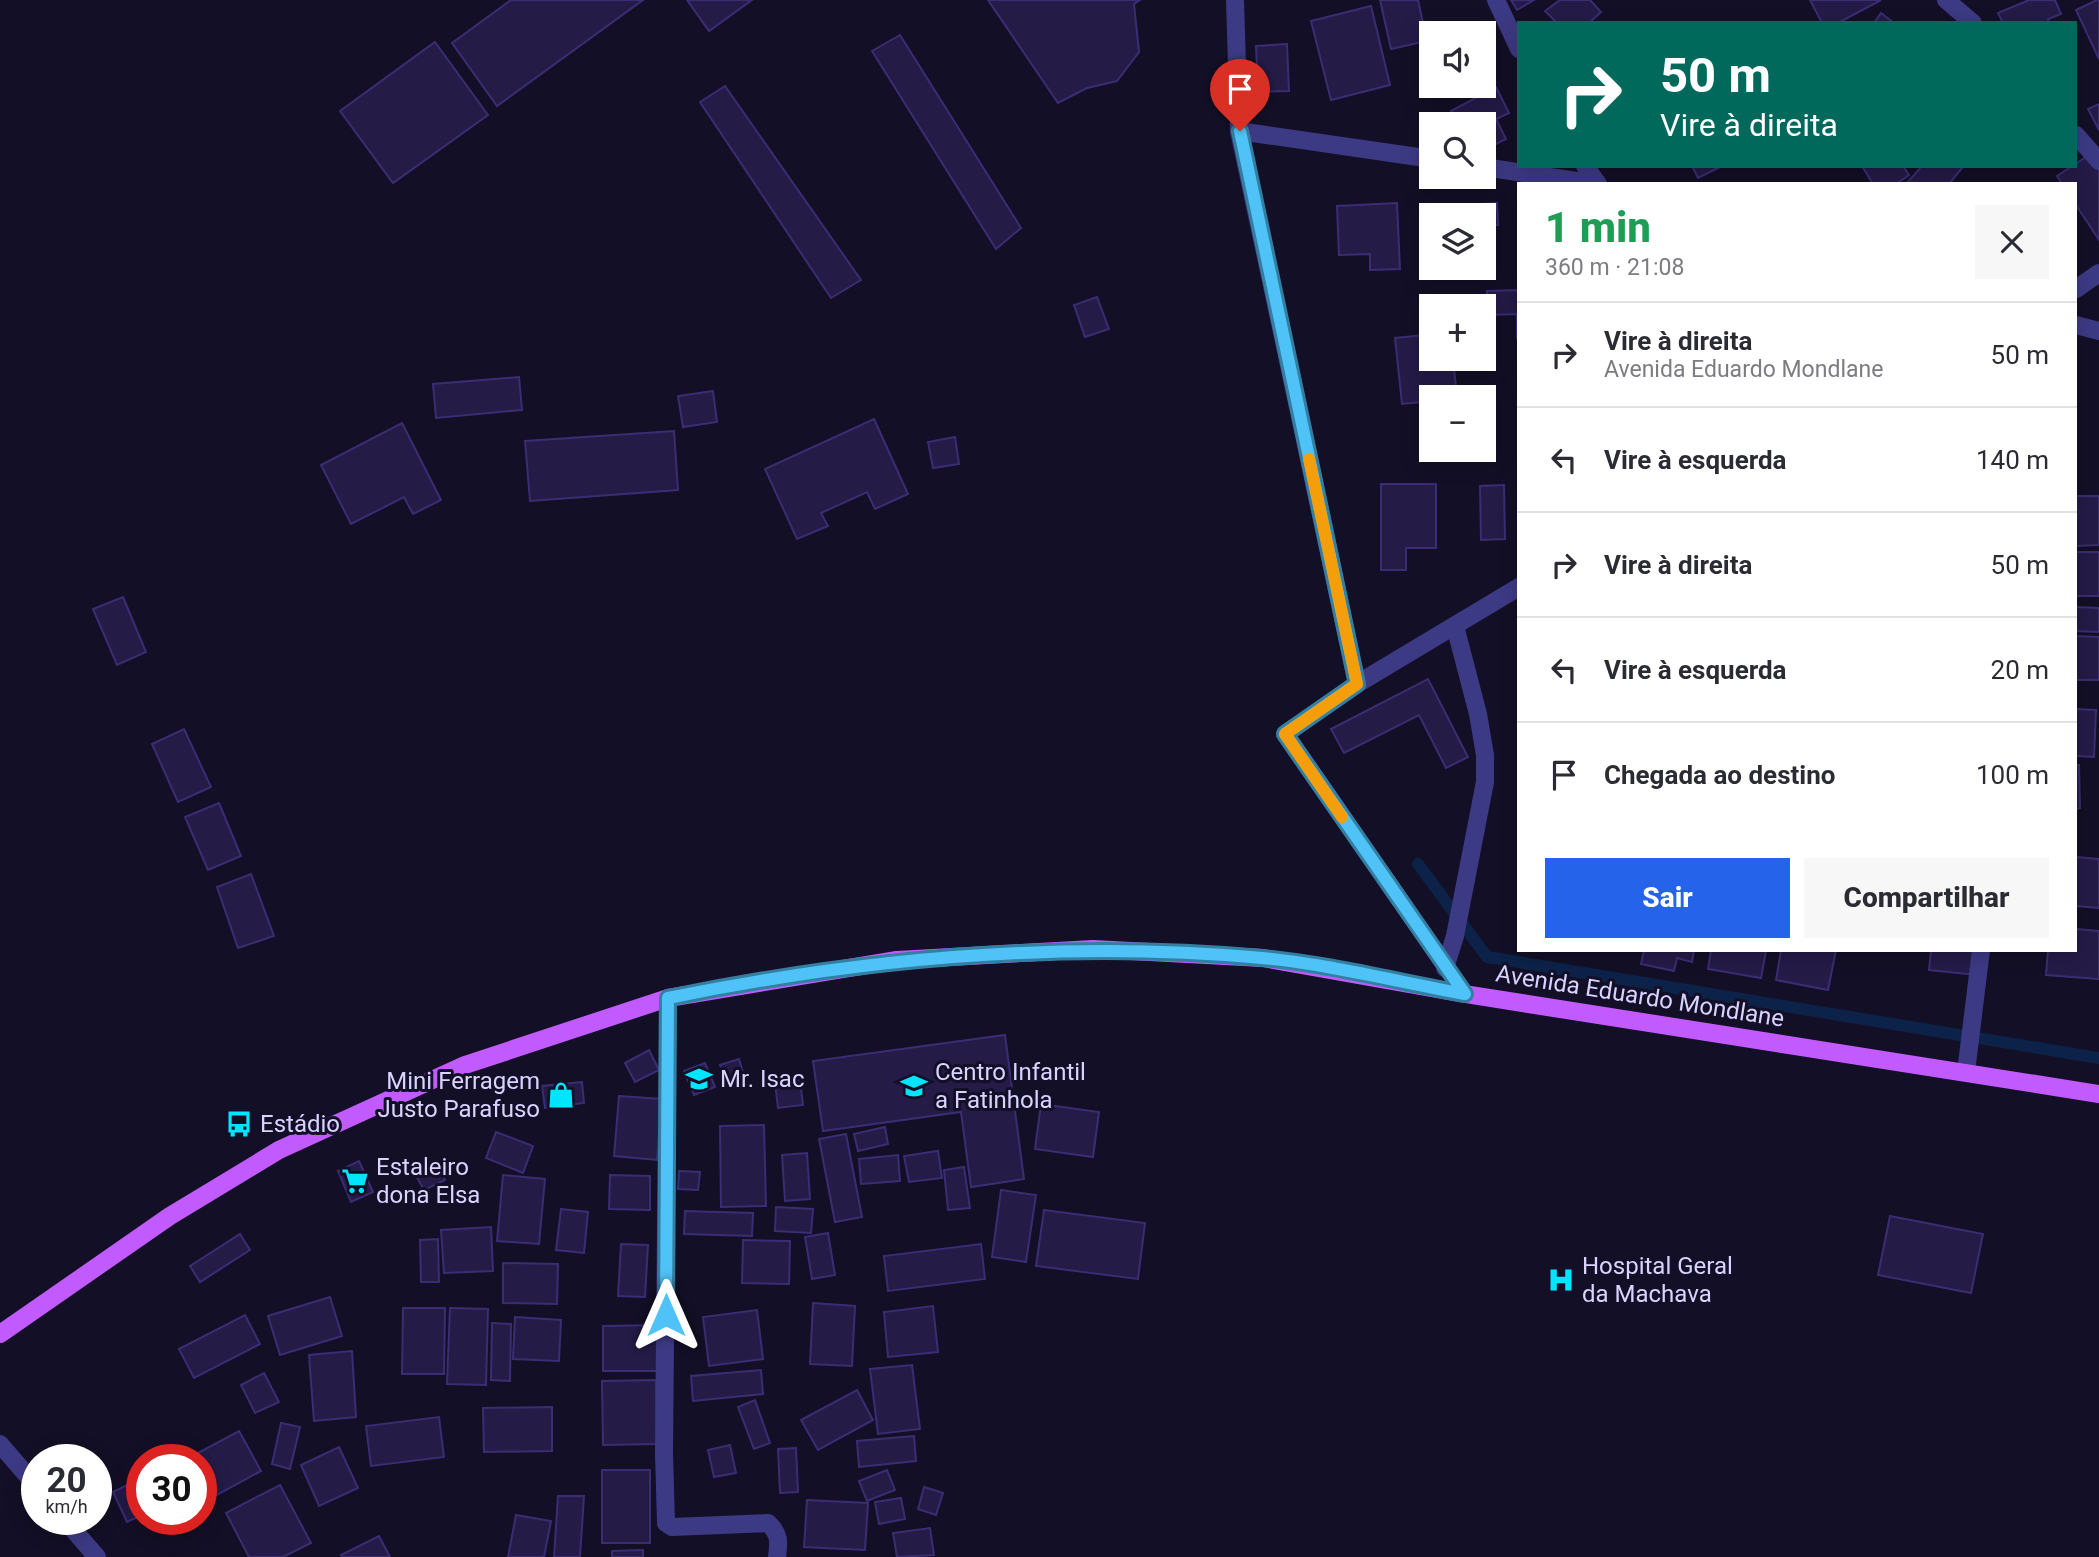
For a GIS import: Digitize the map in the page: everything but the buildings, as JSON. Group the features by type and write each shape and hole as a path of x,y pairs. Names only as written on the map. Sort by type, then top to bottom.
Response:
{"main road":[{"name":"Avenida Eduardo Mondlane","path":"0,1334 170,1216 279,1150 465,1065 668,998 897,960 1093,949 1264,958 1465,994 2099,1094"}],"street":[{"path":"1235,0 1240,131 1357,684"},
{"path":"1496,0 1517,45"},
{"path":"1946,0 1971,21"},
{"path":"1240,131 1419,157"},
{"path":"2077,136 2099,161"},
{"path":"1496,169 1584,182"},
{"path":"2077,288 2099,274"},
{"path":"2077,325 2099,331"},
{"path":"1465,994 1285,734 1357,684 1517,588"},
{"path":"1445,968 1455,936 1485,782 1478,714 1455,626"},
{"path":"1966,1073 1981,952"},
{"path":"668,998 663,1453 666,1523 672,1527 768,1523 776,1530 779,1540 777,1557"},
{"path":"0,1444 21,1468"},
{"path":"78,1535 97,1557"}],"waterway":[{"path":"1418,864 1487,957 2099,1058"}],"slow traffic":[{"path":"1309,459 1357,684 1285,734 1342,817"}],"place":[{"name":"Mr. Isac","path":"699,1079"},
{"name":"Centro Infantil a Fatinhola","path":"914,1086"},
{"name":"Mini Ferragem Justo Parafuso","path":"561,1095"},
{"name":"Estádio","path":"239,1124"},
{"name":"Estaleiro dona Elsa","path":"355,1181"},
{"name":"Hospital Geral da Machava","path":"1561,1280"}],"route":[{"path":"666,1315 668,998 897,960 1093,949 1264,958 1465,994 1285,734 1357,684 1240,131"}]}
